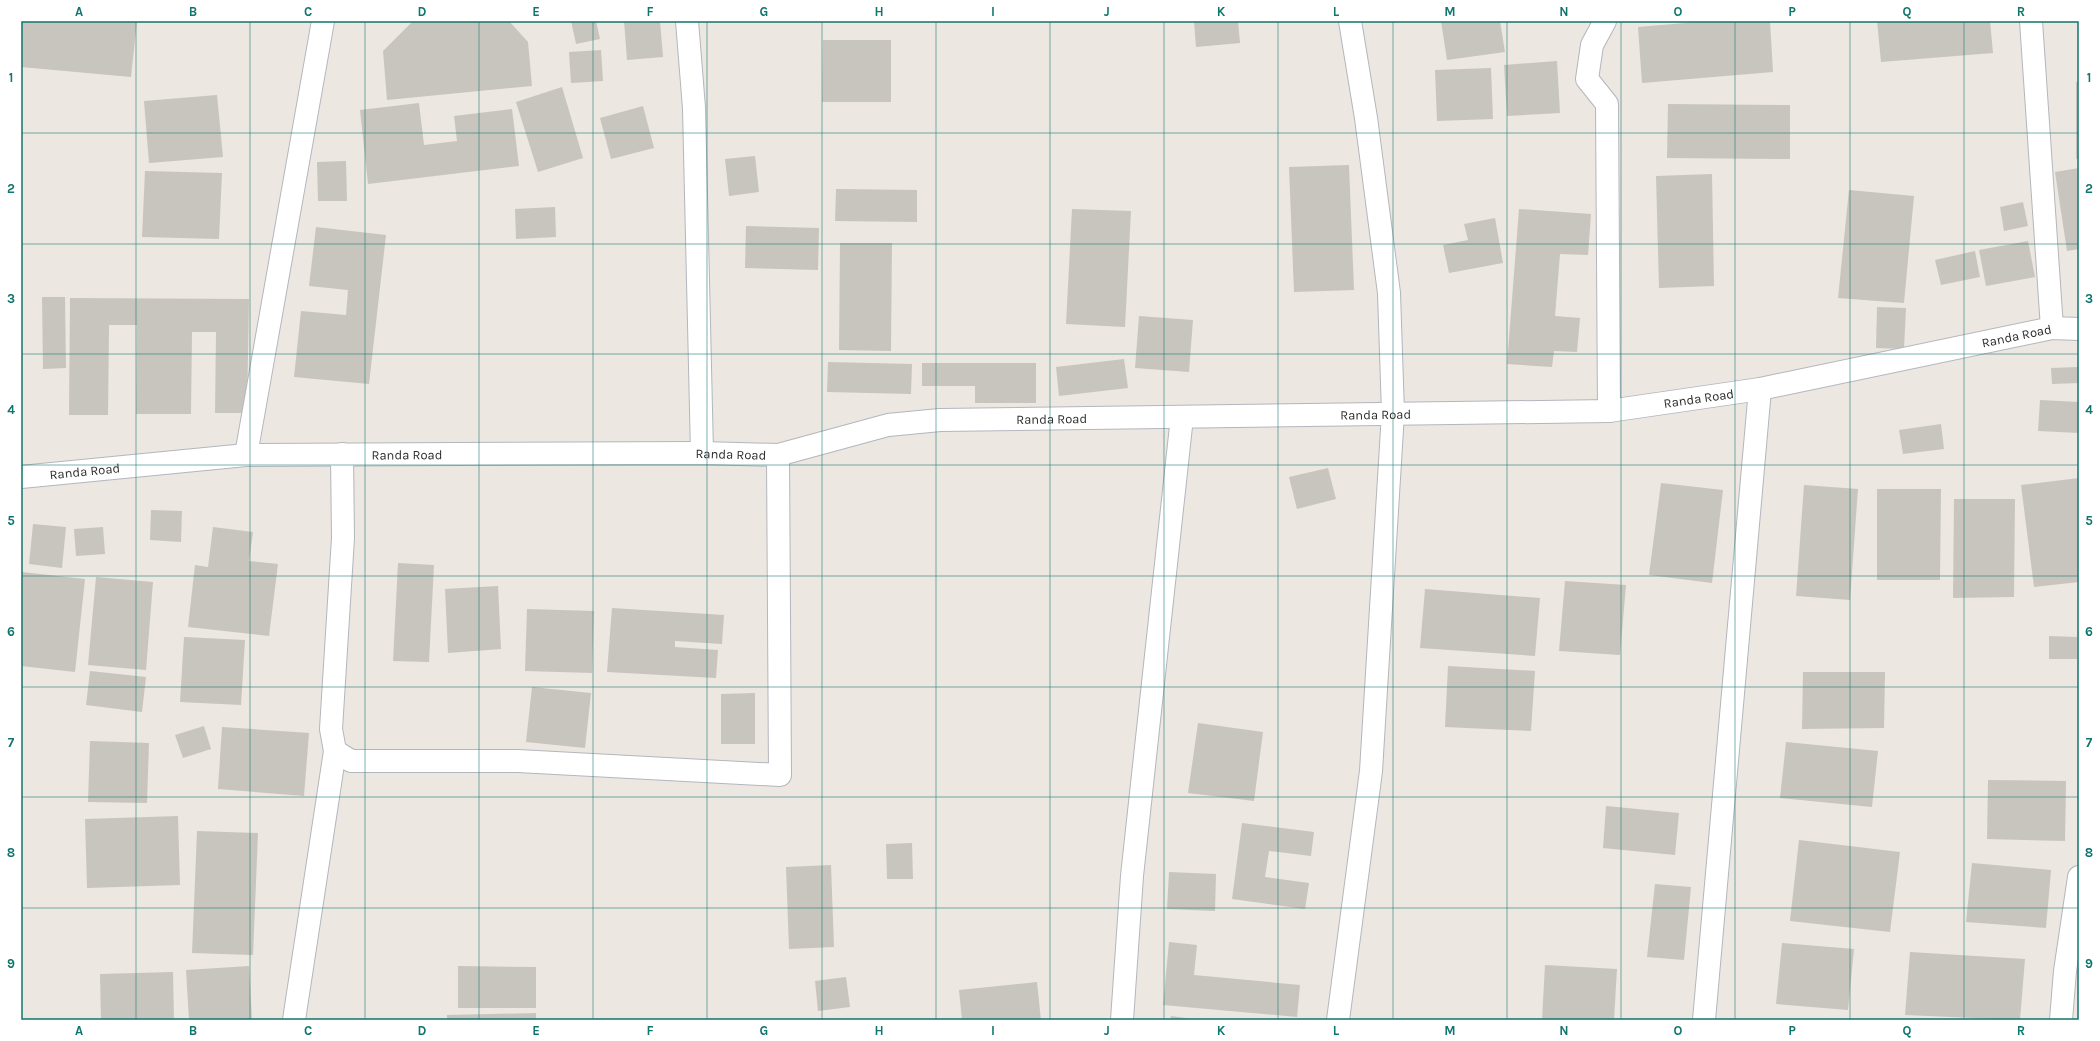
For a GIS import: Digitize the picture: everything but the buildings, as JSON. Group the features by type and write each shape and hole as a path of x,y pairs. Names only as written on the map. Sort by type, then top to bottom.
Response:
{"street":[{"path":"246,455 323,21"},
{"path":"686,21 694,108 702,453"},
{"path":"1338,1020 1371,771 1393,413 1389,293 1366,118 1350,21"},
{"path":"1605,21 1592,45 1587,79 1607,104 1609,411"},
{"path":"2031,21 2052,328"},
{"name":"Randa Road","path":"21,477 246,455 702,453 778,455 888,425 940,420 1609,411 1760,389 2052,328 2079,329"},
{"path":"1704,1020 1760,389"},
{"path":"1122,1020 1132,876 1182,417"},
{"path":"294,1020 335,750 331,729 343,538 342,454"},
{"path":"335,750 351,761 518,761 780,775 778,455"},
{"path":"2061,1020 2072,971 2079,876"}]}
